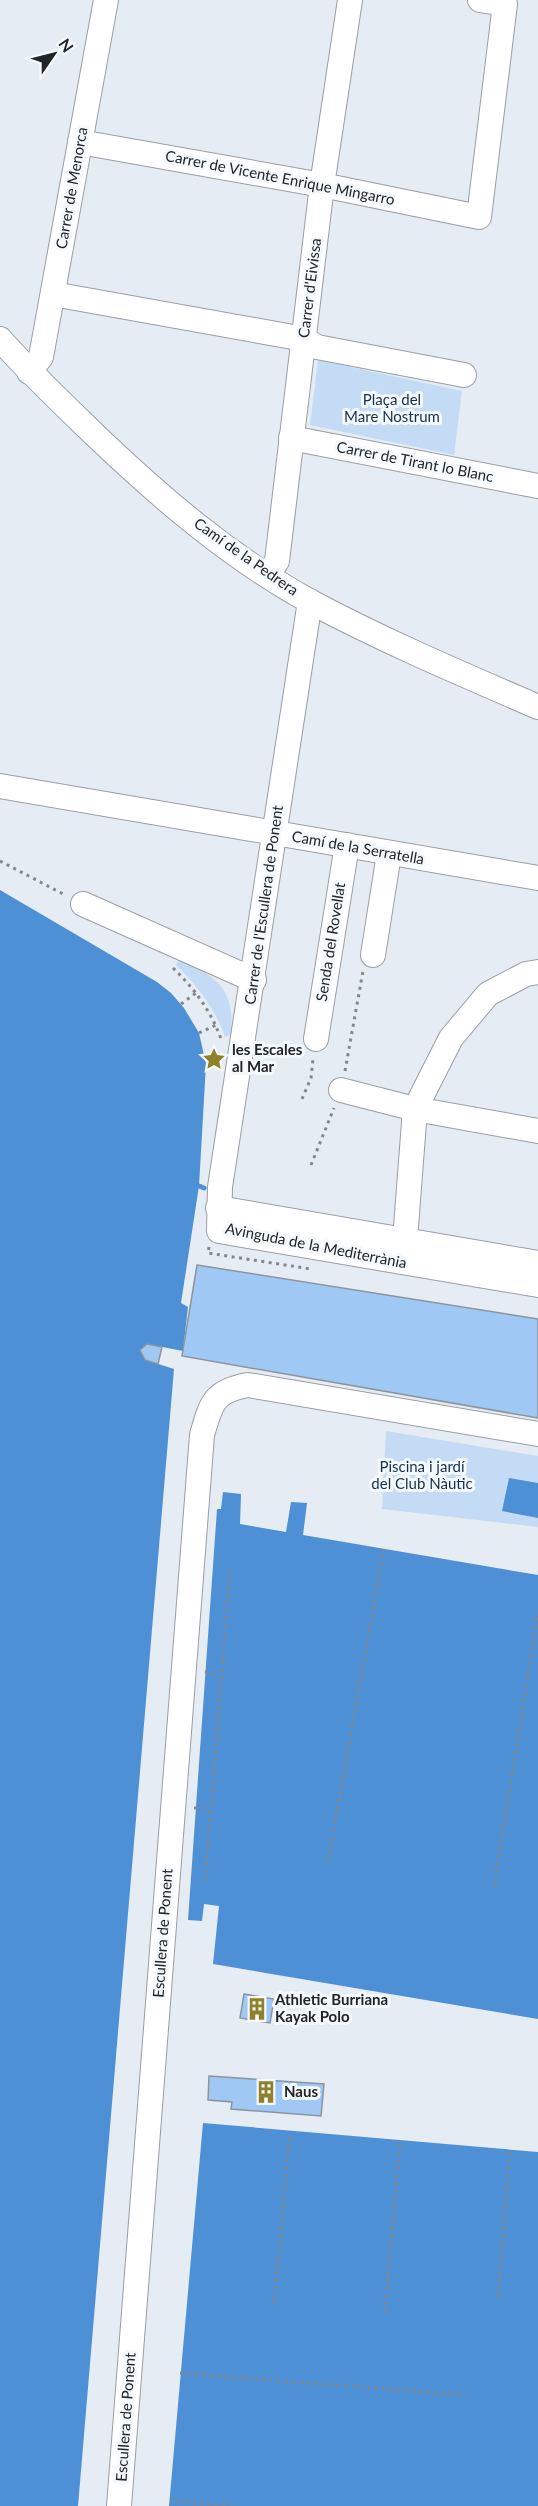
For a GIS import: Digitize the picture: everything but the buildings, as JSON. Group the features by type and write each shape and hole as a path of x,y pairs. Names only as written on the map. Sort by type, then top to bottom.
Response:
{"street":[{"name":"Carrer de Menorca","path":"29,372 41,357 106,0"},
{"name":"Carrer d'Eivissa","path":"268,574 276,561 322,185 350,0"},
{"name":"Carrer de Vicente Enrique Mingarro","path":"81,142 322,185 479,217 506,4 480,0"},
{"path":"53,294 304,339 317,347 464,375"},
{"name":"Camí de la Pedrera","path":"0,339 29,372 137,474 210,535 310,601 435,662 538,707"},
{"name":"Carrer de Tirant lo Blanc","path":"291,438 538,486"},
{"name":"Carrer de l'Escullera de Ponent","path":"219,1208 310,601"},
{"name":"Camí de la Serratella","path":"0,786 538,878"},
{"name":"Senda del Rovellat","path":"316,1040 346,845"},
{"path":"373,955 389,854"},
{"path":"82,904 254,980"},
{"path":"405,1240 415,1109 451,1038 488,994 526,974 538,972"},
{"path":"341,1090 415,1109 538,1131"},
{"name":"Avinguda de la Mediterrània","path":"538,1263 219,1208 219,1231 538,1285"},
{"name":"Escullera de Ponent","path":"119,2506 202,1435 210,1407 228,1388 249,1385 538,1434"}],"path":[{"path":"0,861 82,904"},
{"path":"311,1165 341,1090 366,955 373,955"},
{"path":"173,968 196,993 216,1025 224,1047"},
{"path":"181,1004 196,993"},
{"path":"199,1033 216,1025"},
{"path":"302,1099 311,1078 316,1040"},
{"path":"206,1064 226,1060"},
{"path":"328,1861 384,1549"},
{"path":"205,1881 209,1808 230,1570"},
{"path":"494,1887 538,1612"},
{"path":"204,1672 220,1674"},
{"path":"194,1808 209,1808"},
{"path":"274,2304 290,2132"},
{"path":"385,2312 400,2140"},
{"path":"498,2297 510,2149"},
{"path":"180,2373 465,2395"},
{"path":"170,2501 232,2506"}],"green space":[{"name":"Plaça del Mare Nostrum","path":"318,360 462,391 454,455 310,425"},
{"path":"179,960 205,973 222,987 230,1007 231,1035 225,1037 205,998 176,965"},
{"name":"Piscina i jardí del Club Nàutic","path":"386,1431 538,1456 538,1527 382,1509"}],"water":[{"path":"0,890 157,982 171,993 184,1008 199,1033 206,1064 199,1186 181,1303 188,1307 183,1351 147,1344 140,1350 146,1360 174,1369 78,2506 0,2506"},
{"path":"509,1478 538,1483 538,1518 502,1511"},
{"path":"223,1492 241,1494 240,1524 286,1532 291,1502 307,1503 303,1535 538,1575 538,2019 213,1964 219,1906 204,1904 202,1921 188,1920 217,1509 221,1509"},
{"path":"203,2123 538,2152 538,2506 169,2506"}],"waterway":[{"path":"199,1186 204,1188"}],"place":[{"name":"les Escales al Mar","path":"214,1059"},
{"name":"Athletic Burriana Kayak Polo","path":"257,2009"},
{"name":"Naus","path":"266,2092"}]}
